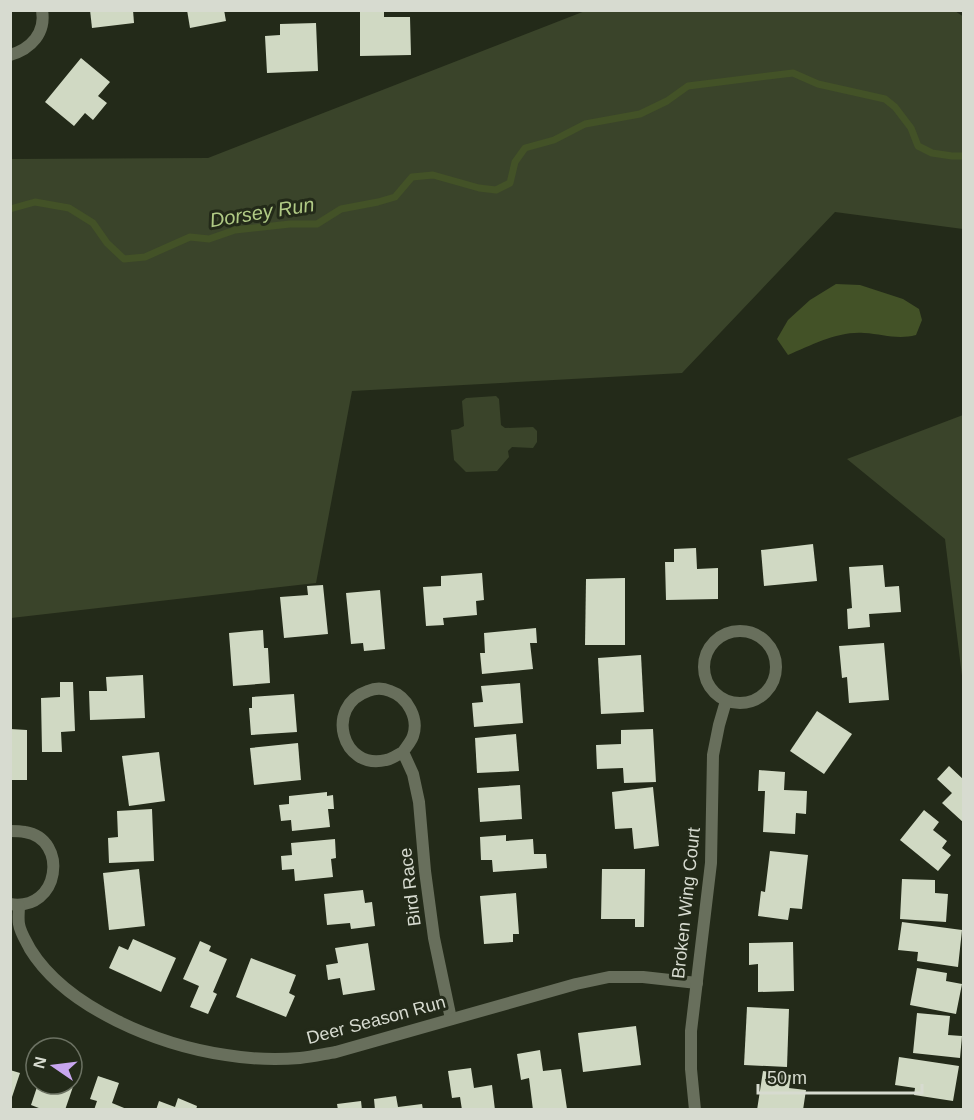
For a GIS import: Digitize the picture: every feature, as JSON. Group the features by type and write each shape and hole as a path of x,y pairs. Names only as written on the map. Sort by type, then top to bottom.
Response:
{"street":[{"path":"10,55 22,52 32,44 40,32 42,10"},
{"path":"733,632 755,634 765,641 773,652 776,665 774,679 765,694 754,701 741,704 726,701 712,692 705,679 706,655 713,643 720,637 733,632"},
{"path":"374,689 388,690 399,695 407,703 414,721 413,737 402,752 387,760 373,761 359,757 349,747 343,736 342,720 348,704 359,694 374,689"},
{"name":"Broken Wing Court","path":"696,1110 691,1069 691,1031 711,863 713,755 726,701"},
{"name":"Bird Race","path":"402,752 414,774 434,938 452,1019"},
{"name":"Deer Season Run","path":"10,831 27,832 39,838 48,848 54,860 53,878 45,893 33,902 15,905 19,924 36,958 58,982 119,1023 156,1038 195,1049 255,1058 300,1058 336,1052 576,984 609,977 643,977 697,983"}],"shaded area":[{"path":"585,11 955,11 964,17 963,229 835,212 682,373 352,391 316,583 11,618 11,159 208,158"},
{"path":"836,284 860,285 903,299 919,309 922,320 916,335 903,337 864,333 845,334 788,355 777,339 788,320 810,300"},
{"path":"496,396 499,399 501,425 505,428 533,427 537,431 537,442 533,448 512,447 508,451 509,457 497,471 466,472 454,460 451,430 464,426 462,401 466,398"},
{"path":"964,415 963,684 945,539 847,459"}],"building":[{"path":"90,10 133,10 134,23 92,28"},
{"path":"187,10 224,10 226,21 190,28"},
{"path":"360,10 384,10 384,17 410,17 411,55 360,56"},
{"path":"316,23 318,71 267,73 265,36 280,35 280,24"},
{"path":"81,58 110,82 98,96 107,103 93,120 85,113 74,126 45,102"},
{"path":"813,544 817,581 764,586 761,550"},
{"path":"696,548 697,569 718,568 718,599 666,600 665,562 674,562 674,549"},
{"path":"883,565 885,587 899,586 901,612 869,614 870,627 848,629 847,609 852,608 849,567"},
{"path":"482,573 484,600 476,601 477,615 443,618 444,625 426,626 423,587 441,586 441,576"},
{"path":"625,578 625,645 585,645 586,579"},
{"path":"323,585 328,634 284,638 280,597 308,595 307,586"},
{"path":"380,590 385,649 364,651 363,643 351,644 346,593"},
{"path":"536,628 537,643 530,643 533,669 482,674 480,653 485,653 484,633"},
{"path":"263,630 264,648 268,648 270,683 233,686 229,633"},
{"path":"884,643 889,700 849,703 847,677 842,678 839,646"},
{"path":"641,655 644,712 601,714 598,658"},
{"path":"143,675 145,718 90,720 89,691 107,691 106,677"},
{"path":"60,682 73,682 75,731 61,732 62,752 42,752 41,698 60,697"},
{"path":"520,683 523,723 474,727 472,703 483,702 481,686"},
{"path":"294,694 297,732 251,735 249,708 252,708 252,697"},
{"path":"817,711 852,734 824,774 790,751"},
{"path":"10,729 27,730 27,780 10,780"},
{"path":"653,729 656,782 624,783 623,768 597,769 596,745 621,744 621,730"},
{"path":"516,734 519,771 477,773 475,738"},
{"path":"298,743 301,780 254,785 250,748"},
{"path":"159,752 165,801 129,806 122,756"},
{"path":"949,766 964,780 964,823 942,803 952,793 937,779"},
{"path":"759,770 785,772 784,790 807,791 806,814 796,813 795,834 763,832 765,791 758,791"},
{"path":"520,785 522,819 480,822 478,788"},
{"path":"653,787 659,846 634,849 632,828 615,829 612,792"},
{"path":"327,792 327,796 333,795 334,809 328,809 330,827 292,831 291,820 281,821 279,805 289,804 289,796"},
{"path":"152,809 154,861 109,863 108,838 118,837 117,811"},
{"path":"924,810 939,822 933,830 947,841 942,848 951,855 938,871 900,840"},
{"path":"506,835 506,841 533,839 534,854 546,854 547,868 493,872 492,860 481,860 480,837"},
{"path":"335,839 336,858 331,859 333,877 295,881 294,869 282,870 281,856 292,855 291,843"},
{"path":"770,851 808,855 802,909 790,908 788,920 758,916 761,891 765,892"},
{"path":"139,869 145,926 109,930 103,873"},
{"path":"602,869 645,869 644,927 635,927 635,919 601,919"},
{"path":"902,879 935,880 935,893 948,894 946,922 900,919"},
{"path":"363,890 365,903 372,902 375,926 351,929 350,923 327,925 324,894"},
{"path":"516,893 519,934 513,934 513,942 484,944 480,896"},
{"path":"902,922 962,930 958,967 917,961 918,952 898,950"},
{"path":"133,939 176,958 161,992 109,968 119,946 128,950"},
{"path":"200,941 211,946 209,951 227,959 213,992 217,994 208,1014 190,1007 199,986 183,979"},
{"path":"793,942 794,991 758,992 758,964 749,965 749,943"},
{"path":"368,943 375,990 343,995 340,978 328,980 326,965 338,963 335,948"},
{"path":"251,958 296,975 289,993 295,996 286,1017 236,997"},
{"path":"917,968 947,973 946,981 962,984 956,1014 910,1005"},
{"path":"747,1007 789,1009 787,1067 744,1065"},
{"path":"917,1013 950,1016 948,1035 962,1036 960,1058 913,1053"},
{"path":"636,1026 641,1065 583,1072 578,1033"},
{"path":"540,1050 543,1071 561,1069 567,1109 533,1110 529,1078 521,1080 517,1054"},
{"path":"899,1057 959,1066 953,1101 914,1095 915,1088 895,1085"},
{"path":"471,1068 474,1088 492,1085 495,1110 462,1110 460,1097 452,1098 448,1071"},
{"path":"10,1070 20,1073 11,1100 10,1100"},
{"path":"763,1071 791,1075 789,1088 806,1090 803,1110 757,1110"},
{"path":"98,1076 119,1083 112,1103 129,1110 94,1110 97,1101 90,1099"},
{"path":"34,1096 70,1096 65,1110 44,1110 31,1105"},
{"path":"396,1096 398,1107 422,1104 423,1110 375,1110 374,1099"},
{"path":"178,1098 197,1106 196,1110 156,1110 159,1101 175,1107"},
{"path":"361,1101 362,1110 338,1110 337,1104"}],"waterway":[{"name":"Dorsey Run","path":"10,209 35,202 69,208 93,223 107,243 124,259 145,257 190,237 209,239 235,230 290,224 317,224 341,209 395,197 412,177 433,175 479,188 496,190 510,183 515,162 525,148 554,140 585,124 640,114 667,101 688,86 793,73 818,84 885,99 895,107 911,128 918,146 932,153 964,156"}]}
